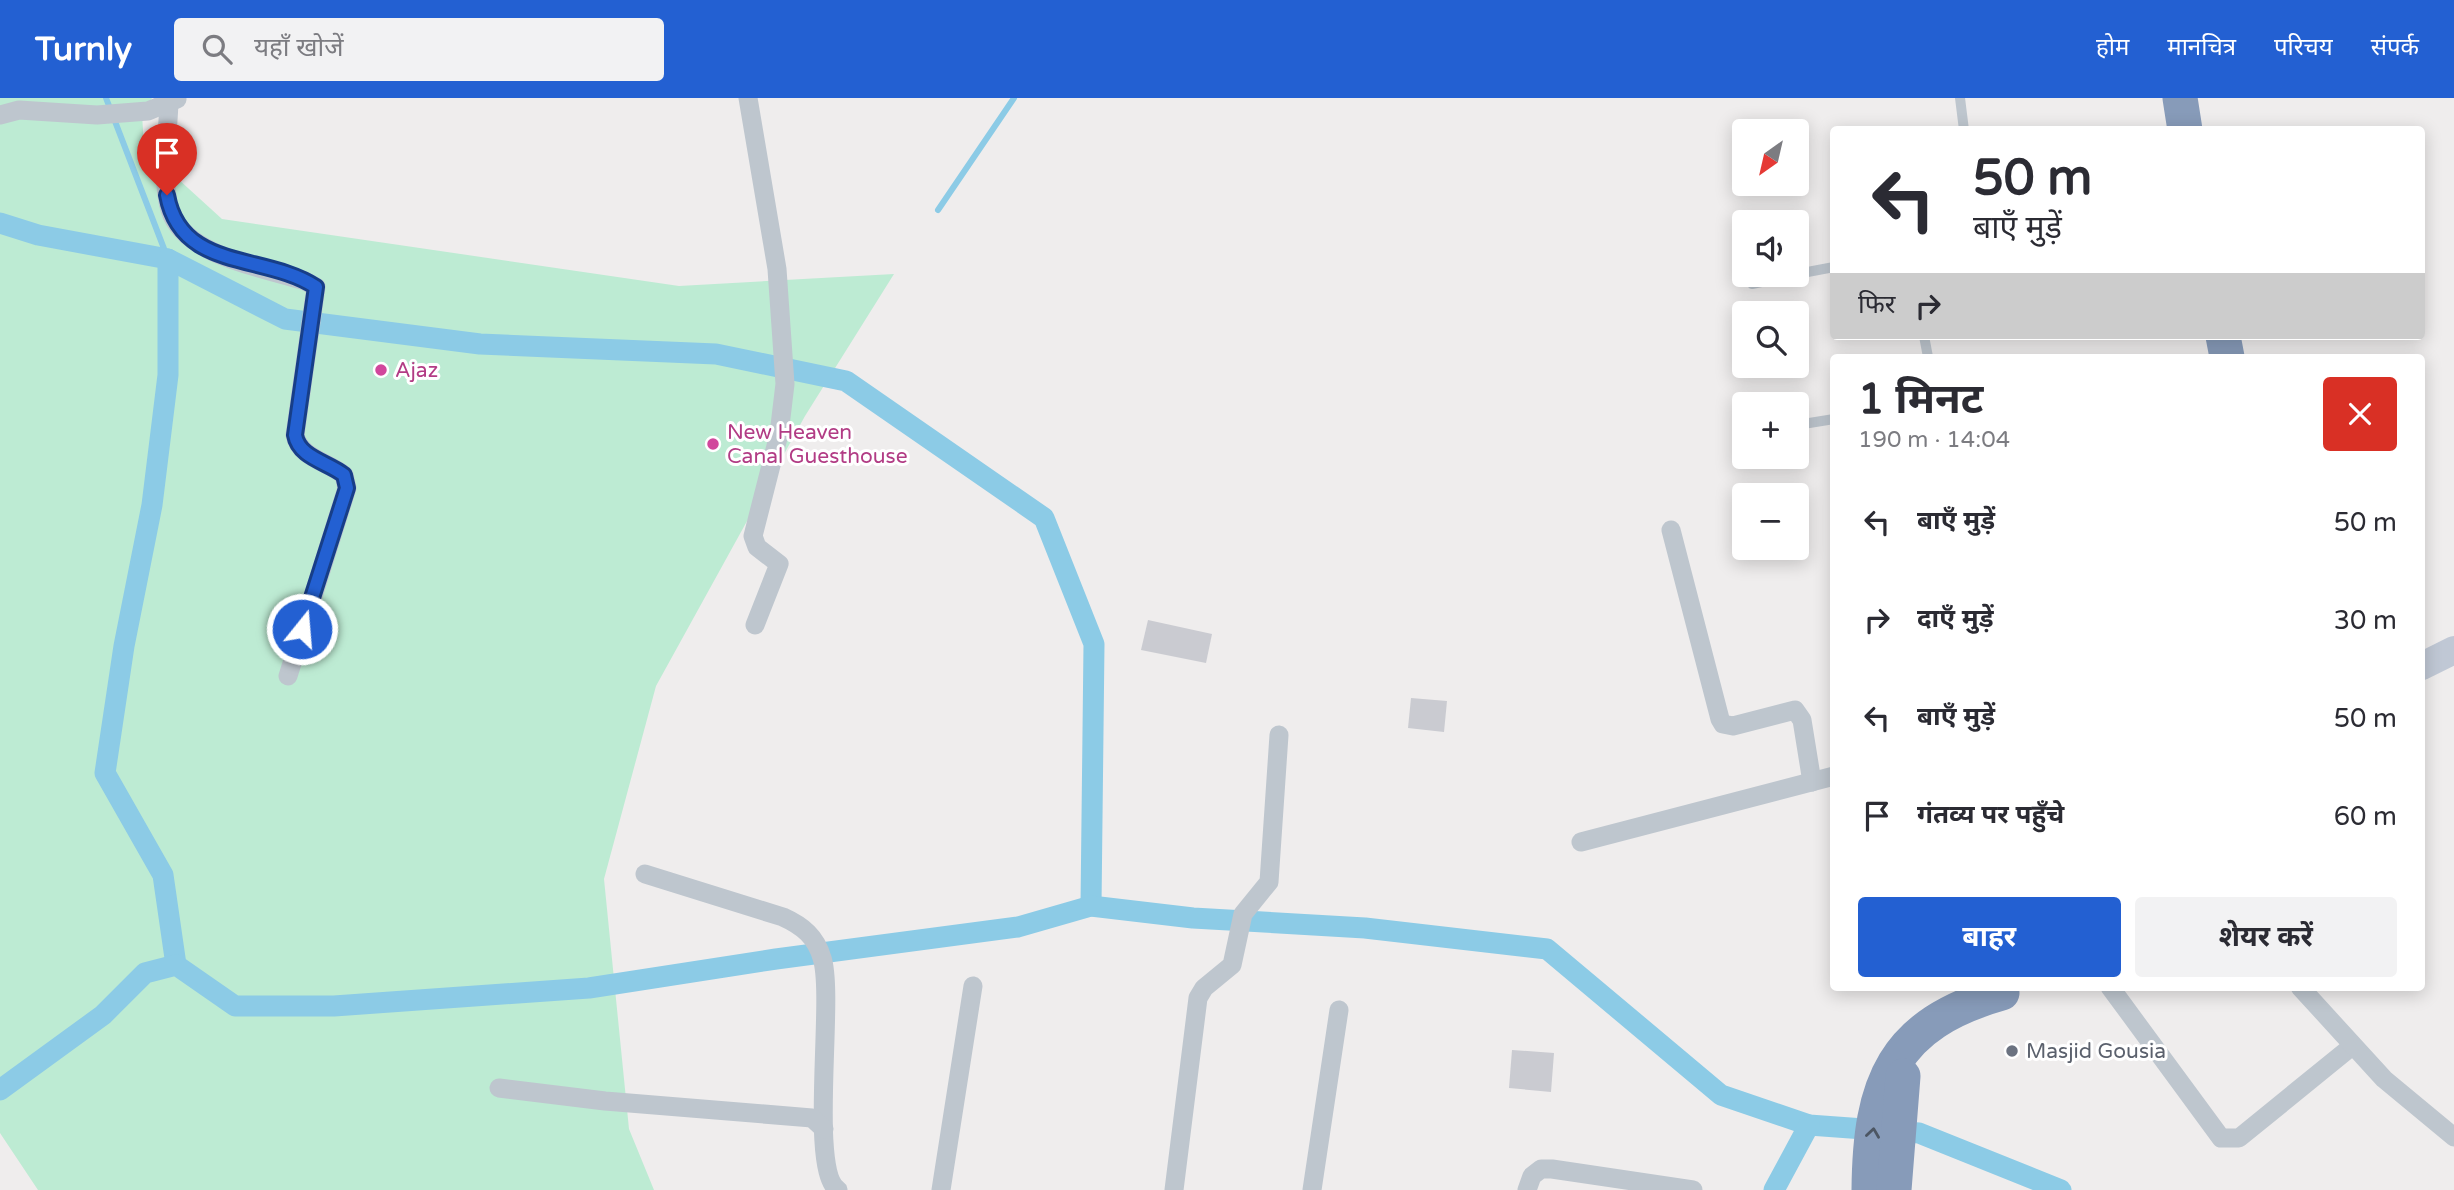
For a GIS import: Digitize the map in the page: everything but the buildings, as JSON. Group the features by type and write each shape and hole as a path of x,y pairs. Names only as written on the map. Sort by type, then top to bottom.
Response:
{"highway":[{"path":"2180,98 2184,126"},
{"path":"1894,1190 1893,1080 1897,1056 1920,1034 1972,1002 2005,991"},
{"path":"1869,1190 1875,1118 1893,1080"}],"street":[{"path":"748,98 778,269 785,384 779,433 753,536 757,547 779,564 755,625"},
{"path":"0,115 19,110 97,115 148,111 175,100 167,195 177,227 187,237 217,254 305,281 316,287 296,441 306,453 344,475 347,488 288,676"},
{"path":"1671,530 1720,719 1723,724 1733,726 1795,710 1802,720 1812,782"},
{"path":"2425,664 2454,650"},
{"path":"1174,1190 1198,999 1204,988 1232,965 1243,914 1266,888 1272,871 1279,735"},
{"path":"1581,842 1830,777"},
{"path":"645,874 783,917 797,923 812,936 822,958 824,1129 830,1180 838,1190"},
{"path":"941,1190 973,986"},
{"path":"2113,991 2221,1139 2239,1138 2351,1047"},
{"path":"2303,991 2351,1047 2384,1079 2454,1137"},
{"path":"1312,1190 1339,1010"},
{"path":"499,1088 605,1101 812,1118 824,1129"},
{"path":"1527,1190 1532,1176 1541,1169 1674,1185 1693,1190"}],"lane":[{"path":"1960,98 1964,126"},
{"path":"1809,272 1830,268"},
{"path":"1809,423 1830,420"}],"green space":[{"path":"0,98 152,98 142,113 144,148 222,219 679,286 894,274 805,416 656,686 604,879 629,1129 654,1190 38,1190 0,1133"}],"waterway":[{"path":"106,98 168,259"},
{"path":"938,210 1014,98"},
{"path":"0,223 38,235 168,259 285,319 480,344 716,354 846,381 1044,518 1094,644 1091,906"},
{"path":"168,259 168,375 152,505 124,646 105,773 163,875 176,965"},
{"path":"0,1090 103,1015 145,973 176,965 235,1006 334,1006 589,988 776,959 1018,927 1091,906 1193,918 1365,928 1547,949 1721,1095 1809,1125 1919,1133 2061,1190"},
{"path":"1774,1190 1809,1125"}],"place":[{"name":"Ajaz","path":"381,370"},
{"name":"New Heaven Canal Guesthouse","path":"713,444"},
{"name":"Masjid Gousia","path":"2012,1051"}],"route":[{"path":"167,195 177,227 201,246 217,254 305,281 316,287 295,435 300,448 306,453 338,469 344,475 347,488 302,629"}]}
